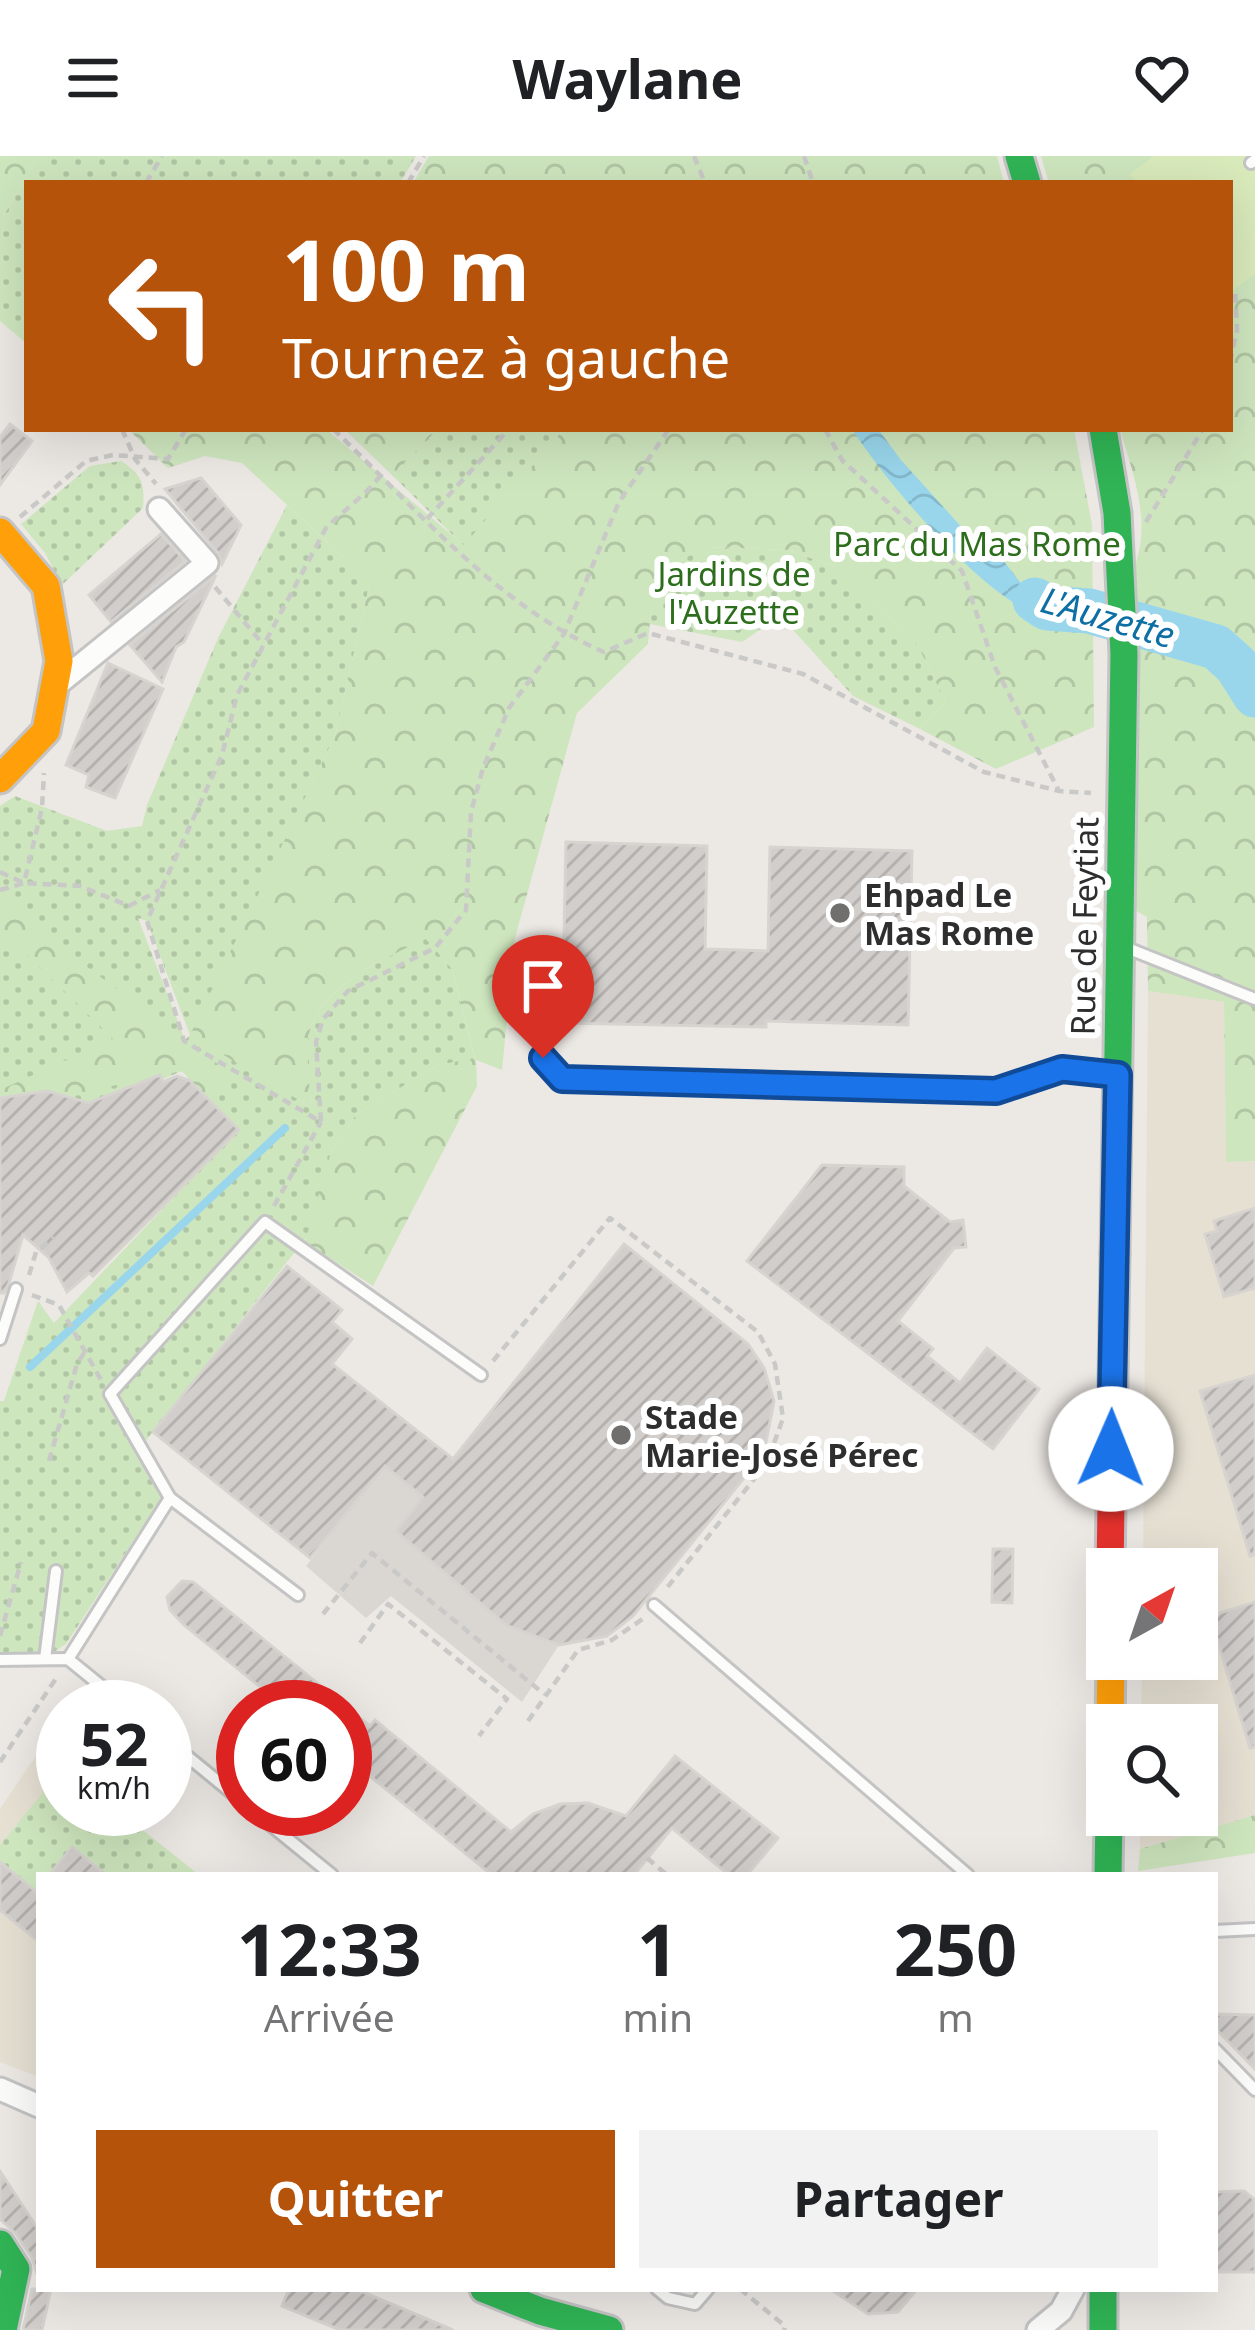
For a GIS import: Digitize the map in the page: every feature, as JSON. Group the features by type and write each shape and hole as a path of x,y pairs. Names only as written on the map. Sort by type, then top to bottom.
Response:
{"main road":[{"name":"Rue de Feytiat","path":"1104,432 1115,476 1124,591 1110,1548"},
{"path":"0,778 46,731 58,661 46,586 1,533"},
{"path":"1108,1872 1109,1836"},
{"path":"0,2244 16,2269 3,2330"},
{"path":"489,2292 534,2320 609,2330"},
{"path":"1103,2292 1103,2330"}],"street":[{"path":"54,687 207,563 159,509"},
{"path":"0,2090 36,2105"},
{"path":"1038,2330 1061,2311 1071,2292"}],"lane":[{"path":"1119,945 1255,999"},
{"path":"545,955 543,1058 562,1079 996,1091 1062,1069 1118,1075"},
{"path":"298,1594 170,1498 110,1394 265,1222 481,1376"},
{"path":"0,1339 16,1289"},
{"path":"68,1659 170,1498"},
{"path":"45,1659 56,1571"},
{"path":"654,1605 965,1872"},
{"path":"0,1660 68,1659 94,1680"},
{"path":"192,1760 216,1780"},
{"path":"284,1836 328,1872"},
{"path":"1218,1930 1255,1929"},
{"path":"1218,2052 1255,2090"},
{"path":"661,2292 695,2305 706,2292"}],"path":[{"path":"1233,348 1235,289"},
{"path":"123,432 135,459 165,496 159,509"},
{"path":"1,533 86,461 112,455 167,459 184,432"},
{"path":"336,432 518,604 564,634 604,652 648,633 803,674 984,772 1059,791 995,667 962,571 842,460 827,432"},
{"path":"427,519 506,432"},
{"path":"265,1222 321,1122 316,1042 323,1018 348,992 435,947 466,910 471,812 483,768 509,708 564,634 619,502 667,432"},
{"path":"1123,556 1201,432"},
{"path":"321,1122 184,1041 146,921 222,755 237,695 263,645 326,528 363,499 381,475"},
{"path":"200,569 263,645"},
{"path":"24,883 42,808 46,731"},
{"path":"0,872 24,883"},
{"path":"0,890 24,883 80,886 129,906 160,890"},
{"path":"481,1376 610,1217 758,1332 775,1364 783,1418 767,1462 643,1620 612,1640 578,1649 528,1721"},
{"path":"54,1237 36,1252 24,1292 59,1305 110,1394"},
{"path":"49,1461 76,1364 84,1353"},
{"path":"323,1614 372,1553 546,1695"},
{"path":"0,1636 21,1562"},
{"path":"360,1642 388,1604 507,1699 479,1736"},
{"path":"0,1762 68,1659"},
{"path":"647,1858 664,1872"},
{"path":"744,2292 784,2330"}],"shaded area":[{"path":"1148,991 1224,1002 1226,1162 1255,1161 1255,1815 1218,1826 1218,1704 1141,1704 1142,1680 1218,1680 1218,1548 1143,1548"},
{"path":"385,1466 423,1497 396,1532 506,1625 559,1645 522,1702 391,1596 366,1618 306,1566"},
{"path":"36,1756 36,1836 150,1836 195,1872 36,1872 36,2076 0,2062 0,1809"},
{"path":"1140,1836 1184,1836 1140,1849"}],"green space":[{"path":"0,156 38,156 24,180 0,222"},
{"path":"38,156 416,156 402,180 24,180"},
{"path":"429,156 997,156 1003,180 415,180"},
{"path":"1041,156 1255,156 1255,1161 1226,1162 1224,1002 1148,991 1147,917 1133,909 1131,575 1138,557 1141,520 1121,432 1233,432 1233,180 1048,180"},
{"path":"1154,156 1245,156 1255,169 1255,274 1233,291 1233,180 1135,180 1130,174"},
{"path":"24,180 24,341 0,321 0,222"},
{"name":"Parc du Mas Rome","path":"131,432 330,432 464,545 561,432 1075,432 1092,525 1094,727 996,769 920,729 946,702 917,644 835,567 789,550 706,547 654,574 648,644 577,713 515,938 502,1070 476,1060 477,1086 373,1286 305,1242 331,1152 356,1115 438,1065 475,1058 452,969 425,938 336,991 313,1022 308,1041 311,1107 190,1035 335,736 370,582 242,463 205,456 168,468"},
{"path":"347,432 435,432 392,475"},
{"path":"435,432 561,432 464,546 392,475"},
{"path":"121,461 141,480 143,508 62,585 45,553 21,524 90,466"},
{"path":"287,505 370,582 335,736 191,1035 311,1107 308,1040 323,1005 353,978 425,937 452,969 475,1059 438,1065 356,1115 331,1152 328,1210 136,1453 158,1473 160,1500 66,1644 51,1654 0,1654 0,1401 4,1401 38,1301 54,1323 238,1130 182,1071 0,1148 0,806 15,796 107,831 142,826 218,638","holes":["138,918 147,921 190,1035 185,1040"]},
{"name":"Jardins de l'Auzette","path":"706,547 789,550 835,567 917,644 946,702 920,729 853,696 793,630 764,627 742,642 650,624 653,574"},
{"path":"0,899 23,910 44,935 234,1076 213,1103 182,1071 0,1110 0,1090 113,1039 8,936 0,944"},
{"path":"36,1801 36,1836 150,1836 195,1872 96,1872 72,1847 51,1872 36,1872 35,1892 0,1862 0,1845"},
{"path":"1255,1815 1255,1853 1138,1871 1140,1849 1184,1836 1218,1836 1218,1826"}],"water":[{"path":"854,432 880,432 966,532 996,551 1026,590 1056,603 1094,607 1093,619 1037,614 1014,603 962,561"},
{"path":"1160,626 1212,641 1238,658 1253,687 1255,707 1228,667 1194,646 1161,637"}],"building":[{"path":"10,424 32,441 0,485 0,437"},
{"path":"201,478 241,525 222,564 165,489"},
{"path":"161,534 185,561 111,622 89,595"},
{"path":"216,575 184,642 176,647 162,682 130,645"},
{"path":"108,663 163,689 115,798 86,787 89,775 66,765"},
{"name":"Ehpad Le Mas Rome","path":"566,842 707,846 705,949 768,951 770,847 912,851 908,1025 562,1023"},
{"path":"160,1075 163,1082 177,1076 189,1080 239,1130 93,1276 89,1273 67,1292 49,1258 23,1235 9,1283 0,1293 0,1098 47,1091 89,1103"},
{"path":"822,1165 904,1167 904,1186 950,1222 963,1220 966,1247 954,1248 898,1321 933,1349 927,1356 960,1383 987,1348 1039,1389 993,1449 747,1261"},
{"path":"1255,1208 1255,1288 1224,1297 1205,1234 1217,1231 1214,1221"},
{"name":"Stade Marie-José Pérec","path":"624,1244 748,1344 764,1368 774,1401 765,1447 756,1463 633,1616 607,1636 559,1645 506,1625 396,1531 423,1497 385,1466 310,1558 153,1432 287,1266 342,1310 332,1322 352,1339 332,1364 453,1459"},
{"path":"1255,1375 1255,1555 1250,1556 1200,1391"},
{"path":"993,1549 1013,1549 1012,1603 992,1602"},
{"path":"182,1581 193,1582 313,1680 252,1680 170,1610 167,1597"},
{"path":"1255,1602 1255,1747 1250,1748 1218,1642 1218,1614"},
{"path":"375,1720 511,1832 533,1814 560,1804 588,1803 626,1816 675,1756 778,1838 750,1872 725,1872 672,1828 636,1872 488,1872 372,1778"},
{"path":"72,1847 102,1872 51,1872"},
{"path":"0,1862 36,1892 36,1940 0,1910"},
{"path":"1218,2014 1255,2015 1255,2069 1218,2031"},
{"path":"0,2171 36,2226 36,2271 16,2234 0,2219"},
{"path":"1244,2191 1255,2200 1255,2272 1218,2272 1218,2192"},
{"path":"32,2289 50,2292 42,2330 23,2330"},
{"path":"288,2292 363,2292 453,2330 340,2330 282,2306"},
{"path":"835,2292 915,2292 898,2312 868,2314"}],"waterway":[{"name":"L'Auzette","path":"1035,600 1047,608 1089,611 1216,647 1236,665 1255,695"},
{"path":"30,1367 285,1128"}],"traffic: fast":[{"path":"1019,156 1026,180"},
{"path":"1104,432 1117,513 1124,654 1115,1253"},
{"path":"1108,1872 1109,1836"},
{"path":"0,2244 16,2269 3,2330"},
{"path":"492,2292 609,2330"},
{"path":"1103,2292 1103,2330"}],"traffic: slow":[{"path":"0,532 46,586 59,661 46,731 0,779"},
{"path":"1110,1704 1111,1680"}],"traffic: jam":[{"path":"1110,1548 1115,1253"}],"place":[{"name":"Ehpad Le Mas Rome","path":"840,913"},
{"name":"Stade Marie-José Pérec","path":"621,1435"}],"route":[{"path":"543,1058 562,1079 772,1088 996,1091 1062,1069 1118,1075 1111,1449"}]}
